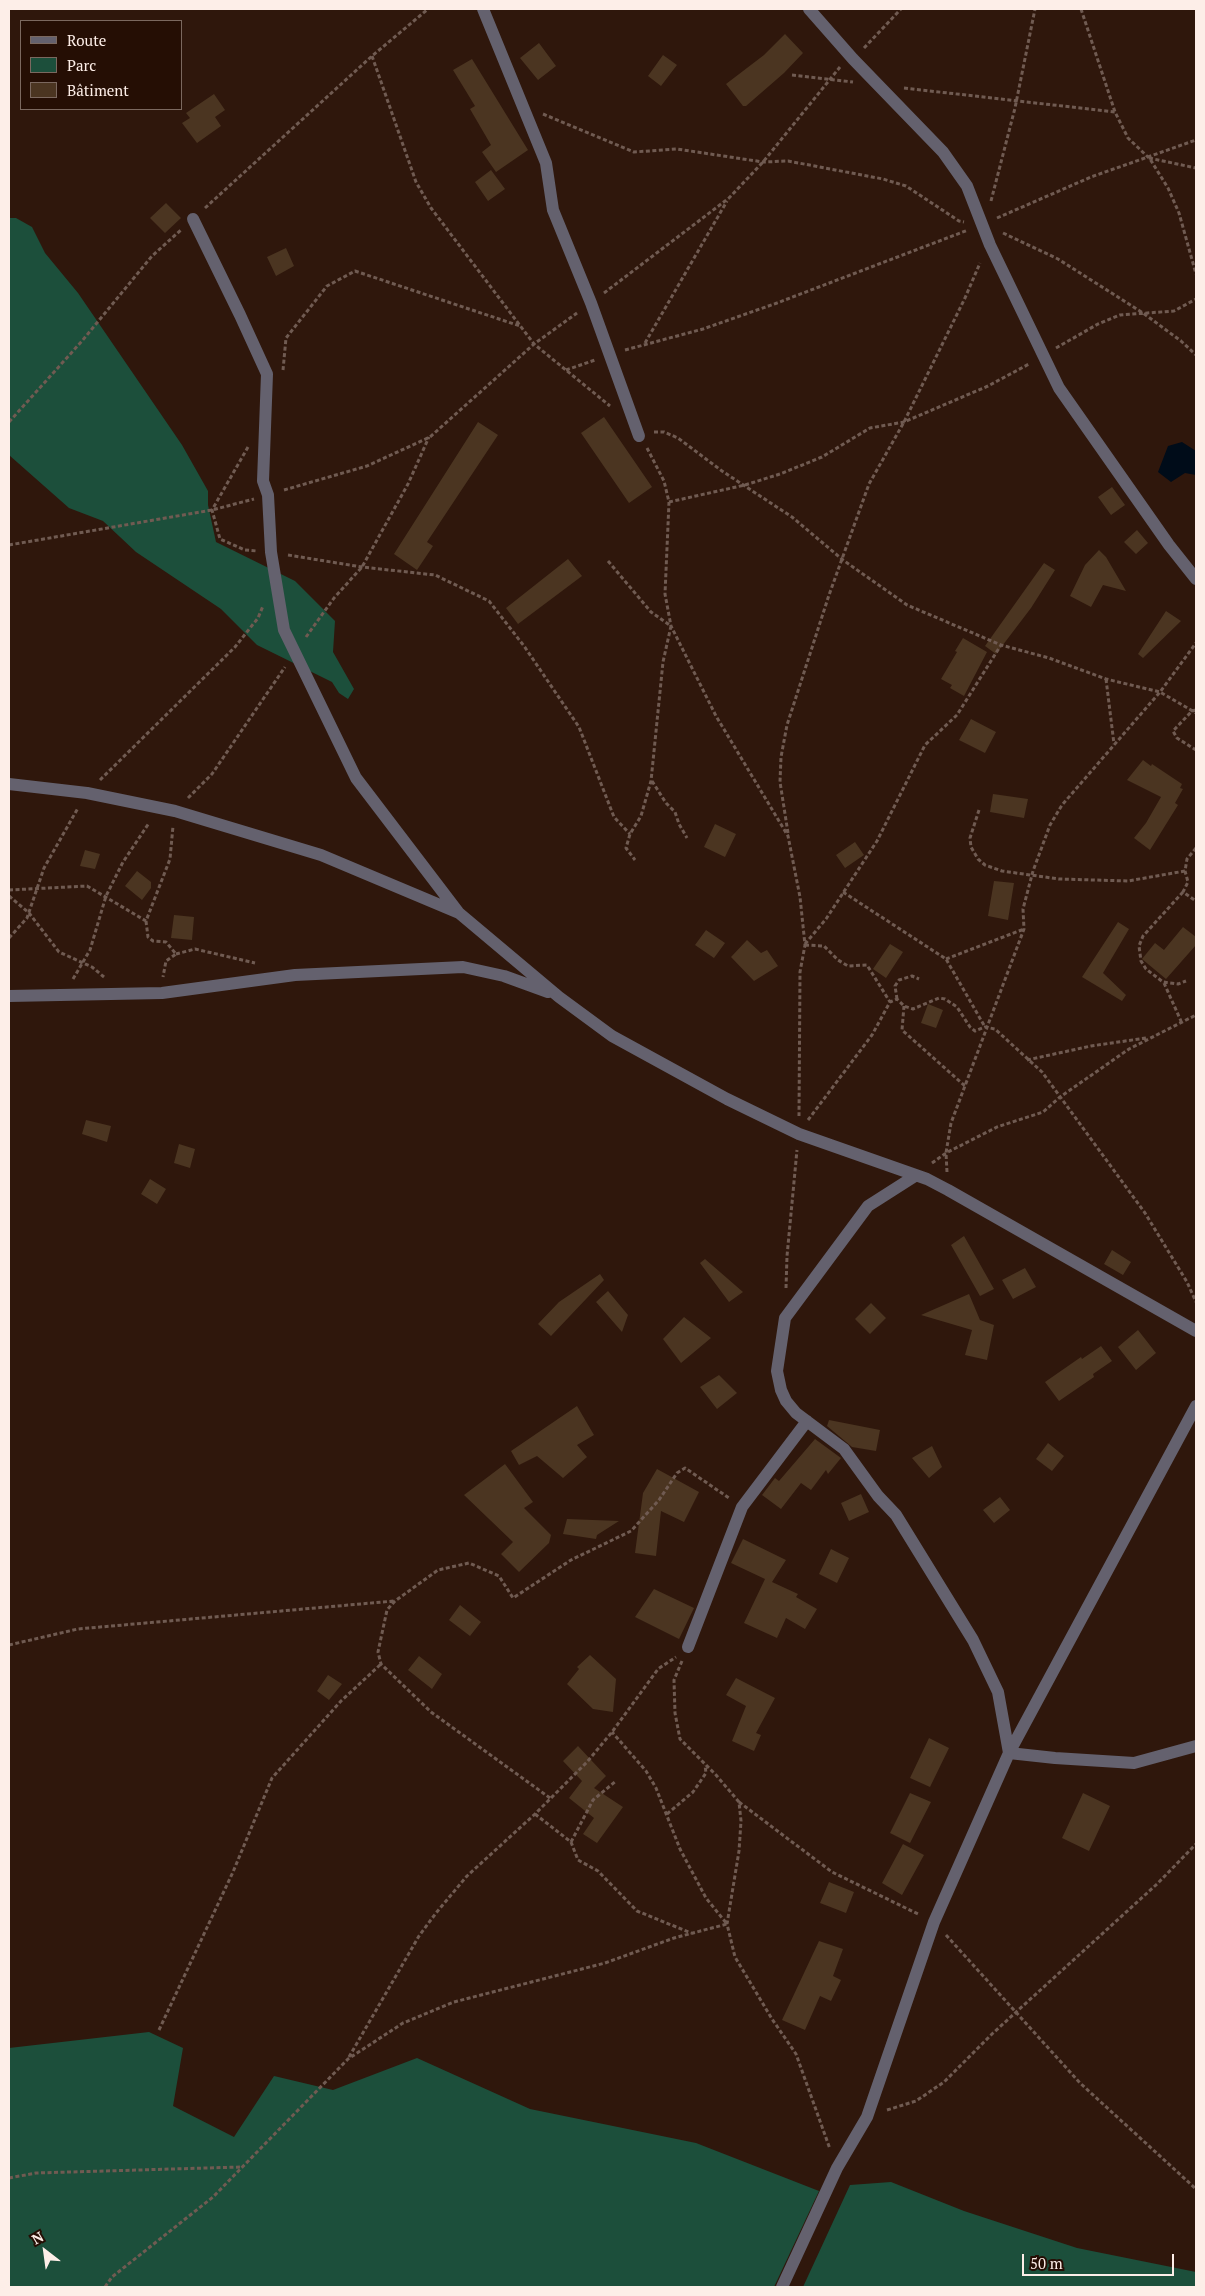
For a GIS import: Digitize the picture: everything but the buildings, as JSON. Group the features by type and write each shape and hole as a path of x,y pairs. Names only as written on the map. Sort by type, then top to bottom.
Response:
{"street":[{"path":"483,9 546,163 552,210 590,303 639,436"},
{"path":"809,9 852,58 943,152 967,186 982,224 1042,356 1059,388 1196,579"},
{"path":"193,219 267,374 263,481 268,495 271,552 284,630 356,778 459,913 559,996 612,1036 727,1099 799,1134 948,1190 1196,1331"},
{"path":"9,784 87,793 175,811 321,855 459,913"},
{"path":"9,996 162,993 295,975 463,966 504,976 559,996"},
{"path":"915,1176 868,1206 785,1318 777,1370 781,1390 786,1401 807,1421 844,1449 878,1496 896,1515 945,1594 972,1640 998,1692 1009,1752"},
{"path":"782,2287 838,2168 867,2117 934,1922 1009,1752 1196,1406"},
{"path":"688,1647 742,1507 807,1421"},
{"path":"1009,1752 1055,1758 1134,1763 1196,1746"}],"path":[{"path":"9,422 82,341 152,256 372,56 428,9"},
{"path":"9,545 212,510 367,466 430,437 534,344 729,198 763,162 830,80 901,9"},
{"path":"982,224 996,187 1035,9"},
{"path":"1081,9 1115,112 1128,138 1148,158 1168,188 1179,213 1196,274"},
{"path":"372,56 416,182 431,208 534,344 615,411"},
{"path":"792,75 1115,112"},
{"path":"523,106 634,152 677,149 763,162 788,161 883,179 906,186 959,221 982,224 1058,259 1143,312 1196,355"},
{"path":"566,370 645,343 703,329 777,303 982,224 1091,178 1196,140"},
{"path":"1148,158 1196,168"},
{"path":"645,343 729,198"},
{"path":"785,1318 786,1256 799,1134 800,972 805,945 800,897 780,782 781,758 787,725 869,484 904,422 965,298 980,264 980,254"},
{"path":"282,376 286,338 327,286 355,271 521,326"},
{"path":"669,502 745,486 822,457 870,428 904,422 988,386 1098,324 1120,315 1174,311 1196,299"},
{"path":"788,836 716,716 671,626 667,613 665,594 669,502 661,474 639,436 656,432 678,438 792,517 843,560 907,605 1001,645 1049,658 1106,679 1160,692 1195,712 1173,731 1177,738 1196,750"},
{"path":"64,994 90,950 106,896 123,862 147,824 175,811 212,774 334,598 362,568 408,484 430,437"},
{"path":"251,441 212,510 220,539 245,550 271,552 362,568 435,575 490,601 535,662 579,727 614,817 630,834"},
{"path":"608,561 651,612 671,626"},
{"path":"9,938 29,913 44,868 87,793 235,648 258,618 264,601"},
{"path":"635,860 626,848 630,834 641,816 651,781 663,662 671,626"},
{"path":"948,1190 946,1152 951,1122 1024,929 1023,909 1050,826 1062,805 1160,692 1196,643"},
{"path":"805,945 877,841 921,752 969,699 1001,645"},
{"path":"1106,679 1114,745"},
{"path":"651,781 666,803 675,812 678,824 687,838"},
{"path":"979,810 970,838 972,847 978,859 985,865 1002,871 1032,877 1128,881 1185,871"},
{"path":"175,811 170,858 161,886 146,921 148,937 153,941 166,942 176,954"},
{"path":"1181,1021 1163,982 1146,969 1141,961 1139,946 1143,936 1184,892 1188,882 1185,871 1187,859 1196,848"},
{"path":"9,890 87,886 146,921"},
{"path":"843,892 946,959 985,1028"},
{"path":"1184,892 1196,901"},
{"path":"9,896 29,913 59,952 92,967 120,994"},
{"path":"946,959 1024,929"},
{"path":"805,945 824,946 838,960 848,966 867,965 890,1002"},
{"path":"162,993 163,968 166,961 176,954 195,949 259,964"},
{"path":"919,979 912,976 899,980 895,986 897,998 904,1006 913,1009 939,998 945,999 957,1007 970,1027 975,1031 985,1028 995,1030 1012,1043 1026,1060 1042,1072 1145,1212 1187,1282 1196,1302"},
{"path":"1163,982 1178,984 1186,981"},
{"path":"799,1134 872,1035 890,1002 897,998"},
{"path":"904,1006 902,1030 965,1086"},
{"path":"915,1176 946,1152 997,1127 1043,1112 1060,1096 1129,1050 1181,1021 1196,1015"},
{"path":"1026,1060 1091,1046 1150,1038"},
{"path":"550,1798 431,1712 381,1664 378,1652 387,1610 395,1601 438,1570 469,1563 499,1576 512,1598 571,1560 631,1531 659,1500 677,1473 685,1468 742,1507"},
{"path":"9,1645 78,1629 395,1601"},
{"path":"348,2059 419,1936 436,1913 467,1876 535,1814 612,1732 658,1669 688,1647"},
{"path":"688,1647 674,1680 675,1713 680,1739 739,1802 832,1872 934,1922 1080,2083 1196,2189"},
{"path":"160,2030 232,1872 272,1778 341,1701 381,1664"},
{"path":"612,1732 646,1771 667,1814 680,1849 706,1898 727,1924 740,1965 772,2019 796,2054 838,2168"},
{"path":"667,1814 693,1792 706,1773 705,1764"},
{"path":"571,1842 594,1800 616,1781"},
{"path":"727,1924 742,1822 739,1802"},
{"path":"535,1814 571,1842 578,1860 598,1871 637,1911 691,1933"},
{"path":"867,2117 916,2101 944,2082 1015,2012 1157,1884 1196,1844"},
{"path":"105,2287 112,2277 213,2197 348,2059 403,2023 454,2002 605,1963 691,1933 727,1924"},
{"path":"9,2178 36,2173 241,2168"}],"green space":[{"path":"9,218 16,218 32,227 45,253 78,293 182,445 208,491 208,505 216,542 295,581 335,621 333,652 354,689 348,699 339,693 332,682 257,645 221,609 136,552 103,521 69,508 9,455"},
{"path":"149,2032 183,2048 173,2106 234,2137 274,2076 333,2090 417,2058 530,2109 696,2143 819,2191 774,2287 9,2287 9,2048"},
{"path":"891,2182 964,2211 1077,2248 1196,2272 1196,2287 803,2287 850,2185"}],"water":[{"path":"1182,442 1196,451 1196,475 1185,473 1171,482 1158,472 1168,446"}]}
